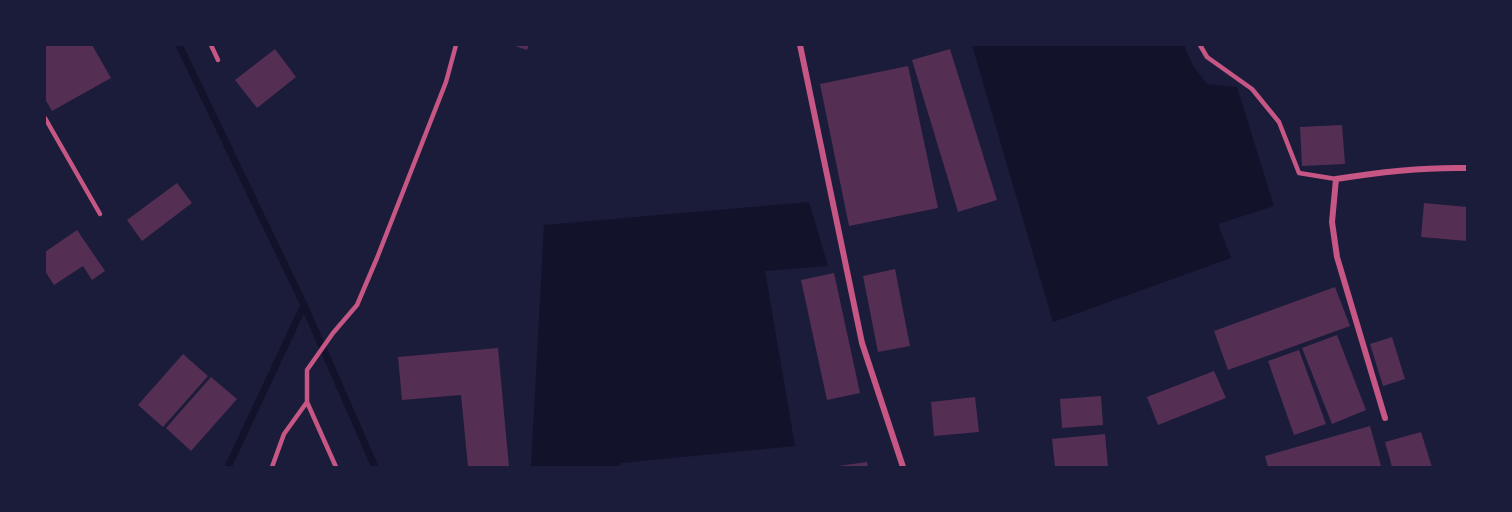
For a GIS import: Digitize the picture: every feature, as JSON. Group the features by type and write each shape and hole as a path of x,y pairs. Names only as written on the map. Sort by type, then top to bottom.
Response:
{"street":[{"path":"800,45 862,343 903,467"},
{"path":"1385,418 1337,257 1332,222 1336,179 1448,167 1467,168"}],"lane":[{"path":"211,45 218,60"},
{"path":"336,467 307,402 307,370 333,333 357,305 446,82 456,45"},
{"path":"1200,45 1207,57 1252,89 1279,122 1299,173 1336,179"},
{"path":"45,118 100,214"},
{"path":"272,467 284,434 307,402"}],"shaded area":[{"path":"972,45 1184,45 1193,66 1207,84 1237,87 1274,206 1218,224 1231,258 1053,322"},
{"path":"809,202 828,266 765,271 795,446 621,463 620,467 531,467 544,225"}],"building":[{"path":"45,45 92,45 111,78 52,111 45,99"},
{"path":"512,45 529,45 527,50"},
{"path":"275,49 296,77 257,108 235,80"},
{"path":"950,49 997,200 958,212 912,60"},
{"path":"908,66 938,208 849,226 820,84"},
{"path":"1342,125 1345,164 1302,166 1300,127"},
{"path":"177,183 192,203 142,241 127,220"},
{"path":"1424,203 1467,207 1467,241 1421,237"},
{"path":"77,230 105,271 92,280 83,266 54,285 45,271 45,252"},
{"path":"895,269 910,346 878,352 863,276"},
{"path":"834,273 860,393 827,400 801,280"},
{"path":"1335,287 1350,326 1228,370 1214,331"},
{"path":"1337,335 1366,410 1332,424 1302,348"},
{"path":"1392,337 1405,379 1383,386 1370,344"},
{"path":"498,348 509,467 468,467 461,395 402,400 398,357"},
{"path":"1299,350 1326,424 1294,435 1268,361"},
{"path":"183,354 208,376 163,427 138,405"},
{"path":"1214,371 1226,398 1158,425 1147,397"},
{"path":"211,377 237,399 191,451 166,428"},
{"path":"1101,396 1103,425 1062,428 1060,399"},
{"path":"975,397 979,432 934,436 931,402"},
{"path":"1370,426 1381,466 1268,467 1265,456"},
{"path":"1421,432 1432,467 1392,467 1385,442"},
{"path":"1105,434 1108,467 1055,467 1052,439"},
{"path":"867,462 868,467 838,467 838,466"}],"waterway":[{"path":"179,45 304,305 375,467"},
{"path":"228,467 304,305"}]}
